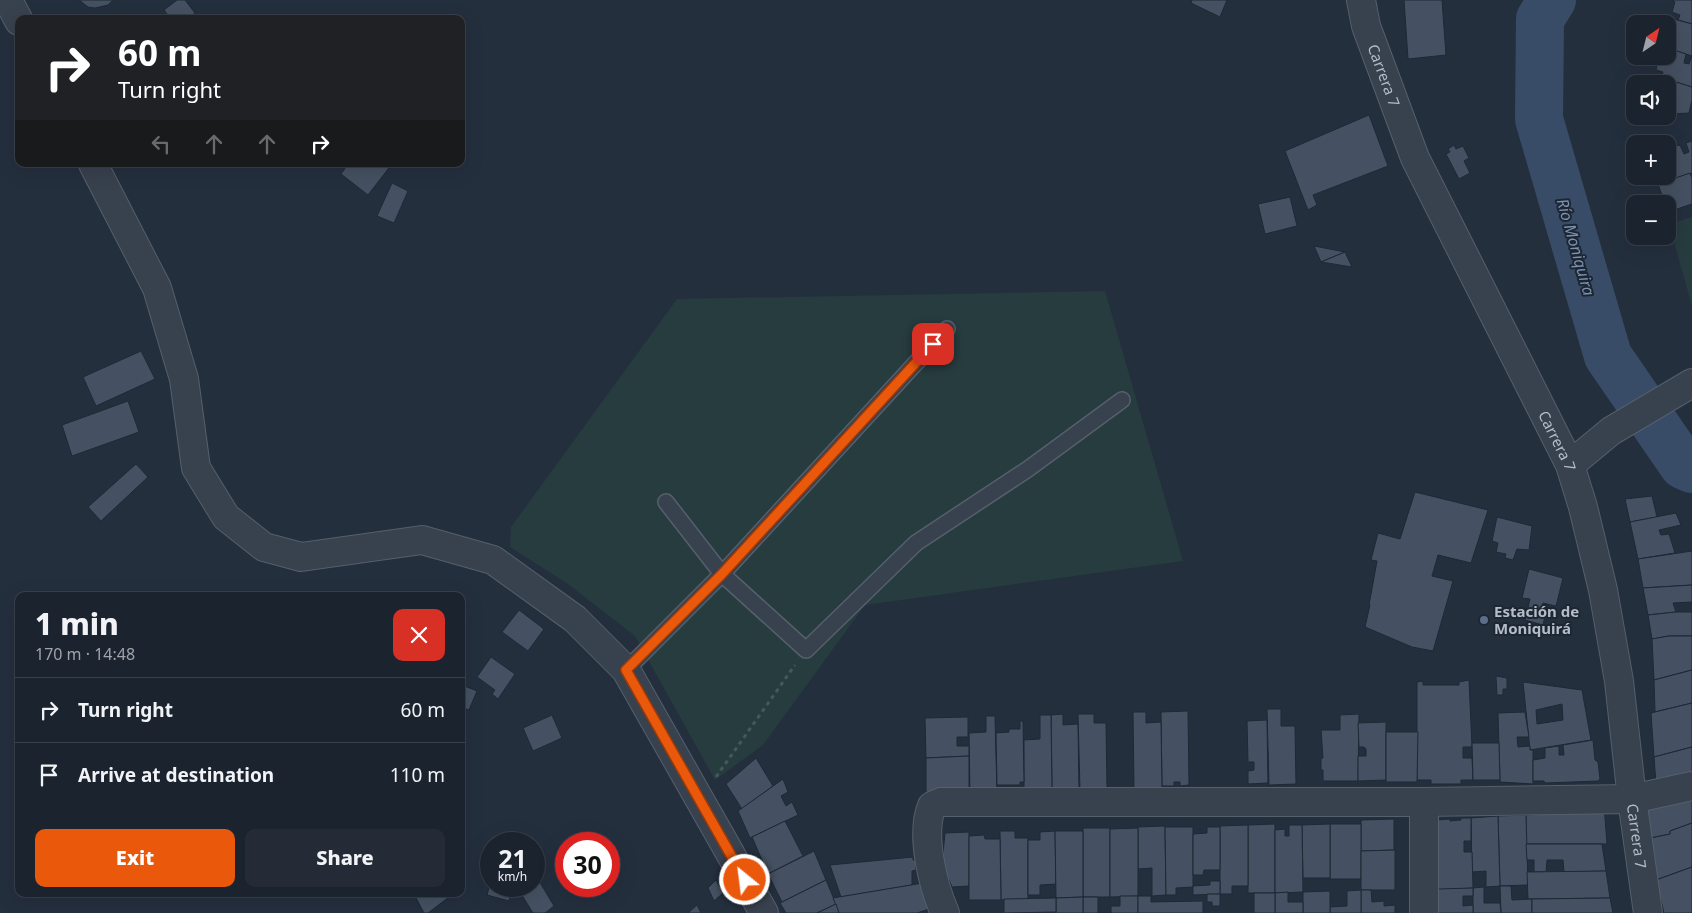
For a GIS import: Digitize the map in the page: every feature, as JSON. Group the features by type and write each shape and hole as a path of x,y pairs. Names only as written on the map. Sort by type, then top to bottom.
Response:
{"street":[{"path":"8,0 16,15"},
{"name":"Carrera 7","path":"1361,0 1366,26 1415,158 1570,465 1583,507 1603,590 1619,681 1632,799 1648,913"},
{"path":"95,167 157,288 184,379 196,468 226,517 264,547 301,557 422,540 493,560 575,619 626,670 764,913"},
{"path":"1570,465 1611,431 1692,383"},
{"path":"945,913 937,896 929,856 928,815 932,806 940,802 1424,802 1632,799 1692,786"},
{"path":"1424,802 1424,913"}],"lane":[{"path":"626,670 722,574 947,329"},
{"path":"666,502 722,574 806,650 916,543 1028,469 1122,400"}],"path":[{"path":"700,800 806,650"}],"green space":[{"path":"1692,217 1692,306 1675,245 1676,222"},
{"path":"1105,291 1183,561 865,605 763,745 715,780 635,636 568,584 510,547 511,527 677,299"}],"building":[{"path":"79,0 113,0 108,5 95,8 88,7"},
{"path":"177,0 185,0 195,13 192,15 168,15 164,10"},
{"path":"1192,0 1227,0 1220,17 1191,3"},
{"path":"1404,0 1442,0 1446,55 1408,59"},
{"path":"1672,0 1692,0 1692,24 1678,20 1680,15 1672,12 1675,2"},
{"path":"1676,20 1692,24 1692,56 1676,51"},
{"path":"1676,51 1686,54 1684,63 1689,64 1692,56 1692,87 1676,82 1676,75 1662,75 1663,72 1656,70 1657,65 1676,65"},
{"path":"1676,82 1692,87 1689,113 1676,114"},
{"path":"1369,115 1388,166 1313,195 1317,205 1308,210 1285,151"},
{"path":"1692,141 1692,173 1676,178 1676,146 1680,145 1684,154 1689,152 1686,143"},
{"path":"1454,145 1456,149 1463,146 1469,158 1464,161 1470,173 1459,179 1446,154 1450,152 1448,149"},
{"path":"346,167 390,167 368,195 341,174"},
{"path":"1690,173 1692,178 1692,204 1676,209 1676,195 1662,195 1658,185 1676,185 1676,178"},
{"path":"392,183 408,191 394,223 377,216"},
{"path":"1290,197 1297,226 1265,234 1258,204"},
{"path":"1314,246 1345,252 1321,262"},
{"path":"1345,252 1352,267 1321,262"},
{"path":"141,351 155,379 96,406 83,377"},
{"path":"128,401 139,432 72,456 62,425"},
{"path":"136,464 148,477 101,521 88,507"},
{"path":"1415,492 1488,510 1471,563 1438,555 1432,576 1453,581 1433,651 1412,647 1365,627 1377,561 1371,560 1378,533 1400,539"},
{"path":"1652,496 1657,517 1630,522 1625,499"},
{"path":"1676,513 1681,525 1659,530 1661,535 1669,534 1675,553 1638,559 1630,522"},
{"path":"1497,517 1532,526 1529,550 1517,549 1513,560 1505,558 1506,554 1496,552 1498,543 1492,541"},
{"path":"1692,551 1692,585 1643,588 1638,559"},
{"path":"1529,569 1563,578 1556,606 1543,603 1540,615 1545,616 1543,625 1525,620 1530,599 1522,598"},
{"path":"1692,585 1692,602 1673,603 1676,612 1648,615 1643,588"},
{"path":"519,610 544,629 528,651 502,632"},
{"path":"1692,612 1692,636 1669,636 1652,639 1648,615"},
{"path":"1669,636 1692,636 1692,670 1654,680 1652,639"},
{"path":"491,657 515,674 498,699 492,694 495,690 477,677"},
{"path":"1692,670 1692,703 1655,712 1654,680"},
{"path":"1496,676 1507,678 1507,689 1503,689 1503,695 1497,695"},
{"path":"1469,680 1472,747 1463,747 1463,758 1472,758 1473,780 1461,780 1461,784 1431,784 1431,780 1417,780 1417,682 1423,681 1423,685 1459,685 1459,682"},
{"path":"1523,682 1582,690 1591,740 1530,750","holes":["1562,704 1563,720 1537,724 1536,710"]},
{"path":"465,686 477,691 469,710 465,708"},
{"path":"1692,703 1692,747 1654,757 1651,713"},
{"path":"1267,709 1281,709 1281,726 1295,726 1296,784 1269,785"},
{"path":"1188,711 1189,785 1180,786 1180,782 1174,782 1174,786 1162,786 1161,712"},
{"path":"1133,712 1146,712 1146,723 1161,722 1162,789 1134,789"},
{"path":"1525,712 1529,737 1517,737 1518,747 1530,746 1530,750 1533,750 1533,784 1500,782 1498,713"},
{"path":"1063,714 1063,725 1078,724 1079,789 1052,789 1051,715"},
{"path":"1078,714 1094,714 1094,723 1106,723 1107,789 1080,790"},
{"path":"1359,714 1358,781 1323,781 1323,770 1321,770 1321,758 1323,758 1321,730 1340,730 1340,715"},
{"path":"552,715 562,738 533,751 523,728"},
{"path":"1040,715 1051,715 1052,789 1024,790 1024,740 1040,739"},
{"path":"986,716 995,716 997,793 970,794 969,733 986,732"},
{"path":"968,717 968,737 957,737 957,746 969,746 969,756 926,758 925,718"},
{"path":"1267,720 1268,783 1248,784 1248,771 1254,770 1254,762 1248,762 1247,721"},
{"path":"1020,721 1023,721 1024,782 1020,782 1020,785 997,785 996,733 1009,732 1009,729 1020,729"},
{"path":"1386,722 1386,780 1358,781 1358,756 1366,756 1366,749 1359,747 1358,723"},
{"path":"1386,732 1418,732 1417,782 1386,782"},
{"path":"1593,740 1595,760 1598,762 1600,779 1598,781 1545,783 1544,781 1533,781 1533,760 1545,758 1545,748 1559,746 1559,755 1564,755 1563,745"},
{"path":"1472,743 1499,743 1500,780 1473,780"},
{"path":"1692,747 1692,775 1656,784 1654,757"},
{"path":"969,756 969,791 926,793 926,758"},
{"path":"756,758 773,786 742,809 726,784"},
{"path":"783,779 788,792 781,796 786,806 792,802 798,815 750,838 738,811"},
{"path":"1692,790 1692,823 1670,831 1670,834 1646,839 1642,799"},
{"path":"1604,805 1607,844 1526,844 1526,815 1575,813"},
{"path":"1526,815 1528,885 1500,886 1498,816"},
{"path":"1498,816 1500,886 1486,887 1486,871 1472,872 1471,818"},
{"path":"1461,818 1471,818 1471,841 1464,841 1464,852 1472,852 1473,888 1436,890 1436,865 1438,865 1438,848 1436,848 1437,820 1450,819 1450,821 1461,820"},
{"path":"1394,819 1394,850 1361,851 1361,820"},
{"path":"785,821 803,856 768,874 752,837"},
{"path":"1692,823 1692,867 1656,880 1646,839 1670,834 1670,831"},
{"path":"1275,824 1275,893 1248,893 1248,825"},
{"path":"1330,824 1361,824 1361,879 1330,879"},
{"path":"1330,824 1330,878 1303,878 1302,825"},
{"path":"1248,825 1248,886 1232,886 1232,894 1220,894 1220,826"},
{"path":"1289,825 1302,825 1303,892 1275,893 1275,830 1285,829 1285,836 1289,836"},
{"path":"1165,826 1166,895 1152,896 1152,868 1138,869 1138,827"},
{"path":"1165,827 1193,827 1193,887 1176,888 1176,895 1166,895"},
{"path":"1207,827 1220,827 1220,870 1204,870 1203,875 1193,875 1193,834 1207,833"},
{"path":"1083,828 1110,828 1110,897 1083,897"},
{"path":"1138,828 1138,896 1110,897 1110,829"},
{"path":"1000,831 1015,831 1015,838 1028,838 1028,899 1001,900"},
{"path":"1055,831 1056,884 1040,885 1040,895 1028,895 1028,840 1040,840 1040,832"},
{"path":"1055,831 1083,831 1083,897 1056,898"},
{"path":"969,832 969,886 952,887 942,864 945,833"},
{"path":"984,835 985,839 1000,839 1001,900 969,900 969,836"},
{"path":"1526,844 1602,844 1606,871 1564,872 1563,860 1547,860 1546,872 1534,872 1534,860 1527,860"},
{"path":"1395,850 1395,890 1361,890 1361,851"},
{"path":"814,851 826,880 782,902 768,874"},
{"path":"913,857 913,860 916,860 916,870 912,871 912,885 841,897 830,865"},
{"path":"1692,867 1692,913 1664,913 1656,880"},
{"path":"1606,871 1610,898 1528,899 1527,872"},
{"path":"716,880 723,893 714,901 708,888"},
{"path":"826,880 836,904 817,913 786,913 780,903"},
{"path":"1210,881 1220,881 1220,894 1193,895 1193,886 1210,885"},
{"path":"923,883 929,909 917,913 839,913 833,898"},
{"path":"1500,886 1511,886 1512,900 1532,899 1532,913 1501,913"},
{"path":"1484,887 1484,903 1500,903 1501,913 1473,913 1473,888"},
{"path":"1473,888 1473,896 1463,896 1463,906 1473,905 1473,913 1438,913 1438,889"},
{"path":"1361,890 1371,890 1372,902 1384,901 1384,906 1395,905 1395,913 1361,913"},
{"path":"1361,890 1361,913 1330,913 1330,907 1347,906 1347,891"},
{"path":"545,891 554,906 545,913 533,913 523,897 545,897"},
{"path":"1330,891 1330,913 1303,913 1303,892"},
{"path":"1288,892 1288,902 1303,902 1303,913 1275,913 1275,893"},
{"path":"1254,893 1275,893 1275,913 1254,913"},
{"path":"1207,894 1220,894 1220,906 1212,906 1212,902 1207,902"},
{"path":"1120,896 1138,896 1138,913 1111,913 1111,906 1120,906"},
{"path":"1138,896 1151,896 1151,902 1203,901 1203,913 1138,913"},
{"path":"416,897 449,897 428,913 424,913"},
{"path":"494,897 510,897 509,901"},
{"path":"1083,897 1098,897 1098,913 1083,913"},
{"path":"1083,897 1083,913 1056,913 1056,898"},
{"path":"1056,898 1056,912 1004,913 1004,899"},
{"path":"1610,898 1613,913 1532,913 1532,899"},
{"path":"836,904 839,913 817,913"},
{"path":"697,905 701,913 688,913"}],"waterway":[{"name":"Río Moniquira","path":"1552,0 1540,19 1539,119 1608,356 1683,465 1692,469"}],"place":[{"name":"Estación de Moniquirá","path":"1484,620"}],"route":[{"path":"745,880 626,670 722,574 933,344"}]}
